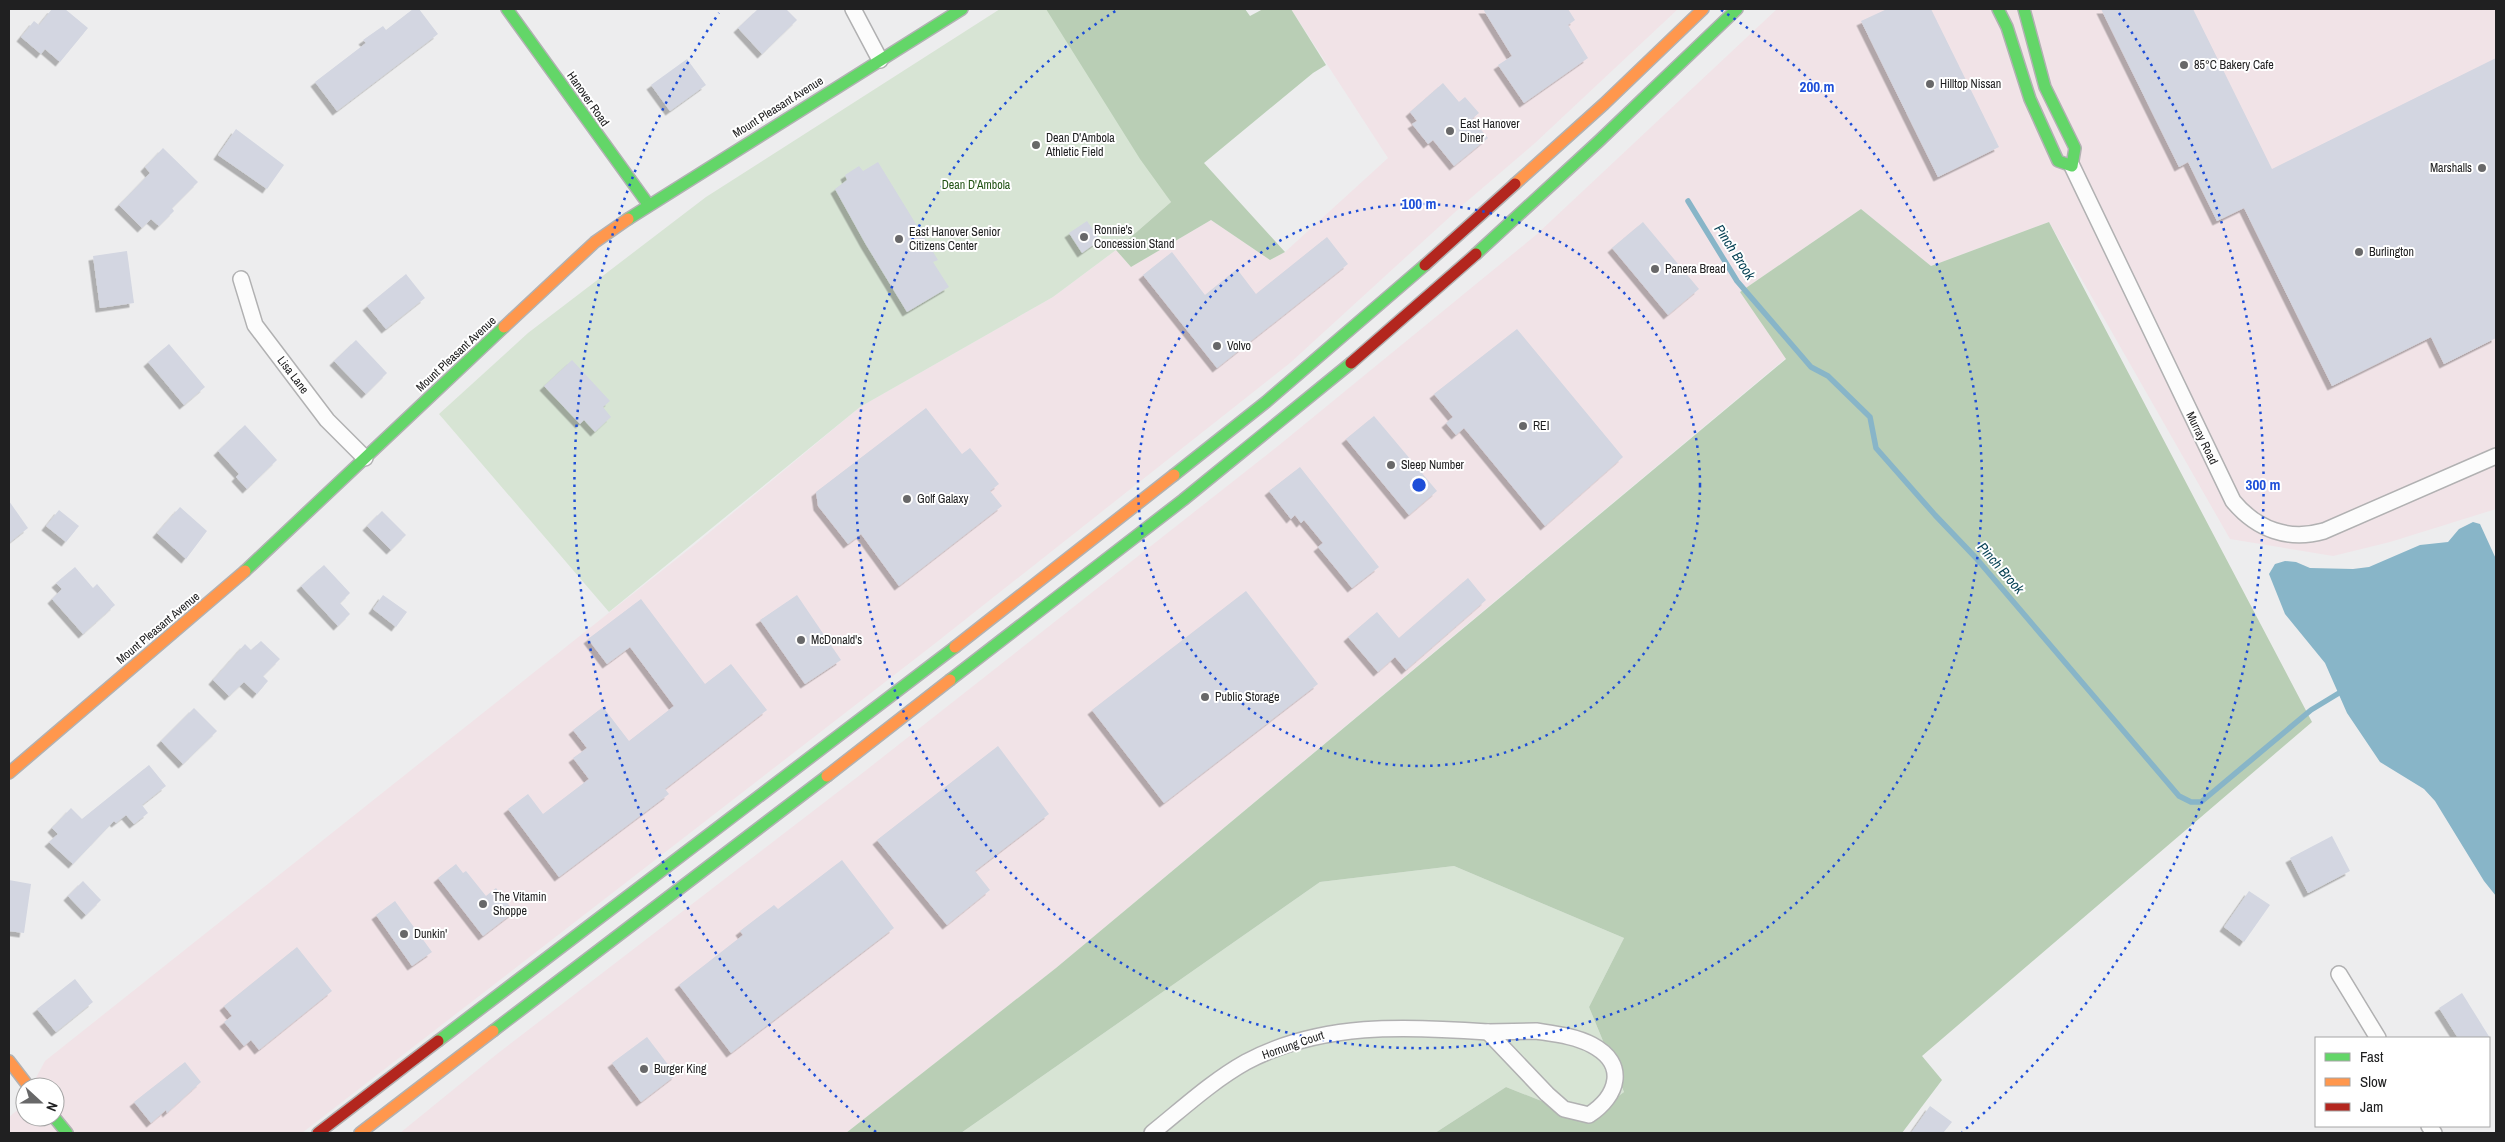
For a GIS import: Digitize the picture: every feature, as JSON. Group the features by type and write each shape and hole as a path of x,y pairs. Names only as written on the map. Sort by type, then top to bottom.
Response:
{"main road":[{"name":"Hanover Road","path":"507,9 648,204"},
{"name":"Mount Pleasant Avenue","path":"9,774 227,588 595,242 648,204 962,9"},
{"path":"318,1133 1034,586 1266,402 1384,303 1604,104 1703,9"},
{"path":"360,1133 1041,612 1224,468 1360,356 1505,228 1632,111 1738,9"},
{"path":"1998,9 2007,27 2030,99 2058,161 2072,166 2075,148 2045,87 2030,21 2024,9"},
{"path":"9,1061 22,1077"}],"street":[{"path":"853,9 880,60"},
{"name":"Murray Road","path":"2072,166 2233,501 2242,511 2262,526 2286,535 2312,535 2496,456"},
{"name":"Lisa Lane","path":"241,279 255,325 327,420 365,458"},
{"path":"2339,974 2377,1037"},
{"name":"Hornung Court","path":"1152,1133 1213,1083 1246,1062 1305,1038 1356,1029 1449,1029 1488,1032 1536,1031 1571,1037 1593,1045 1611,1063 1616,1075 1615,1087 1609,1099 1589,1115 1564,1109 1547,1094 1488,1032"}],"shaded area":[{"path":"1291,9 1678,9 1535,143 1465,203 1290,363 933,645 302,1133 9,1133 9,1117 15,1112 15,1127 65,1127 65,1077 36,1077 45,1061 698,542 860,407 1053,297 1116,250 1131,267 1211,220 1270,260 1285,252 1388,158"},
{"path":"1777,9 2496,9 2496,509 2390,542 2333,556 2230,539 2049,222 1931,266 1861,209 1740,292 1786,358 1056,968 846,1133 400,1133 497,1054 860,775 1278,446 1536,235"}],"green space":[{"name":"Dean D'Ambola","path":"1000,9 1047,9 1171,202 1116,250 1053,297 860,407 609,612 439,414 528,333 706,197"},
{"path":"1046,9 1245,9 1250,16 1263,9 1291,9 1326,65 1313,73 1204,163 1285,252 1270,260 1211,220 1131,267 1116,250 1171,202 1140,159"},
{"path":"1861,209 1931,266 2049,222 2312,722 1922,1056 1942,1080 1902,1133 1435,1133 1506,1087 1587,1119 1624,1092 1589,1007 1624,938 1454,866 1320,882 961,1133 846,1133 1056,968 1786,359 1740,292"},
{"path":"1454,866 1624,938 1589,1007 1624,1092 1587,1119 1506,1087 1435,1133 961,1133 1320,882"}],"water":[{"path":"2473,522 2480,524 2496,559 2496,896 2484,881 2435,801 2424,789 2380,762 2347,713 2325,663 2285,614 2269,574 2275,564 2285,561 2296,562 2310,568 2353,569 2369,567 2420,545 2448,542 2459,529"}],"building":[{"path":"52,9 65,9 88,28 60,62 45,49 41,54 21,37 34,21 39,25"},
{"path":"413,9 419,9 438,34 337,111 315,82 366,43 363,40 383,26 386,30"},
{"path":"758,9 786,9 797,20 762,54 738,28"},
{"path":"1483,9 1568,9 1575,20 1568,25 1588,58 1524,103 1498,65 1512,56"},
{"name":"Hilltop Nissan","path":"1887,9 1931,9 1999,147 1938,177 1861,21"},
{"path":"2101,9 2193,9 2272,169 2496,58 2496,338 2444,364 2431,337 2332,386 2244,208 2217,221 2188,162 2179,167"},
{"path":"687,59 706,85 670,111 651,85"},
{"name":"East Hanover Diner","path":"1443,83 1459,102 1465,97 1479,113 1472,119 1488,138 1454,166 1433,140 1428,144 1412,124 1417,121 1410,112"},
{"path":"236,129 284,165 267,189 218,155"},
{"path":"163,148 198,182 172,208 174,211 159,226 151,219 142,228 119,205 150,173 145,167"},
{"name":"East Hanover Senior Citizens Center","path":"878,162 938,260 933,262 949,287 907,312 835,189 847,180 845,175 859,166 863,171"},
{"name":"Ronnie's Concession Stand","path":"1087,221 1100,240 1082,253 1069,233"},
{"name":"Panera Bread","path":"1643,222 1699,289 1668,315 1612,248"},
{"path":"1327,237 1348,264 1217,368 1143,275 1172,252 1205,295 1237,269 1256,294"},
{"path":"127,251 134,303 100,308 93,256"},
{"path":"406,274 425,298 386,329 367,306"},
{"name":"REI","path":"1517,329 1623,457 1545,526 1464,428 1456,435 1446,423 1453,417 1434,394"},
{"path":"356,340 387,373 366,394 334,361"},
{"path":"169,344 205,387 184,405 148,362"},
{"path":"572,360 610,401 603,407 611,417 595,432 584,420 580,424 544,386"},
{"name":"Golf Galaxy","path":"926,408 962,454 970,448 999,484 990,491 1002,506 899,586 861,534 848,544 818,506 816,492"},
{"name":"Sleep Number","path":"1374,416 1437,491 1409,515 1346,439"},
{"path":"245,425 277,460 247,489 236,477 239,474 218,451"},
{"path":"1300,467 1379,567 1352,588 1318,547 1323,543 1304,520 1301,523 1295,515 1291,519 1269,491"},
{"path":"9,501 28,528 9,543"},
{"path":"180,507 207,531 186,559 157,533"},
{"path":"59,510 79,526 66,542 46,526"},
{"path":"382,511 406,535 391,550 367,526"},
{"path":"324,565 350,593 340,603 350,614 338,626 301,586"},
{"path":"75,567 93,588 97,584 115,605 83,634 52,599 62,589 56,583"},
{"path":"1468,578 1486,600 1406,670 1395,657 1378,672 1348,637 1377,612 1399,638"},
{"name":"Public Storage","path":"1246,591 1318,684 1164,803 1092,710"},
{"path":"383,595 407,612 396,627 373,609"},
{"name":"McDonald's","path":"797,595 841,660 805,684 760,620"},
{"path":"641,599 705,684 731,664 767,710 665,789 669,794 559,877 508,809 528,794 543,814 589,779 573,758 587,748 573,730 603,707 629,741 674,706 630,647 607,664 588,639"},
{"path":"261,641 280,659 263,676 268,681 257,694 244,682 229,696 213,680 245,644 251,650"},
{"path":"194,708 217,731 183,764 161,741"},
{"path":"998,746 1049,814 975,871 990,890 947,925 877,840"},
{"path":"149,765 166,786 142,805 148,813 134,824 126,815 116,823 114,821 73,864 49,842 58,834 52,828 71,808 82,819"},
{"path":"2332,836 2350,871 2308,893 2290,858"},
{"path":"842,860 894,928 731,1053 679,985 743,935 740,931 774,905 778,909"},
{"name":"The Vitamin Shoppe","path":"456,864 463,873 466,871 486,896 496,888 514,912 483,936 438,878"},
{"path":"9,880 31,884 24,933 9,931"},
{"path":"83,881 101,900 86,915 68,896"},
{"path":"2249,891 2270,905 2244,942 2224,927"},
{"name":"Dunkin'","path":"395,901 432,952 412,966 376,915"},
{"path":"297,947 332,991 259,1050 251,1040 244,1046 224,1022 232,1016 224,1006"},
{"path":"75,979 93,1002 56,1032 37,1009"},
{"path":"2462,993 2489,1037 2457,1037 2439,1008"},
{"name":"Burger King","path":"647,1037 676,1075 641,1102 612,1063"},
{"path":"185,1062 201,1082 167,1113 166,1110 151,1123 134,1102"},
{"path":"1930,1106 1952,1122 1943,1133 1911,1133"}],"waterway":[{"name":"Pinch Brook","path":"1688,201 1737,281 1811,367 1828,376 1870,417 1876,448 1976,558 2179,796 2191,802 2201,802 2311,710 2339,693"}],"traffic: fast":[{"path":"507,9 648,204"},
{"path":"628,219 962,9"},
{"path":"1476,254 1599,141 1737,9"},
{"path":"1998,9 2007,27 2030,99 2058,161 2072,166 2075,148 2045,87 2024,9"},
{"path":"1174,475 1266,402 1425,265"},
{"path":"245,571 504,327"},
{"path":"950,680 1183,500 1351,363"},
{"path":"438,1041 955,647"},
{"path":"493,1031 827,776"},
{"path":"62,1127 67,1133"}],"traffic: slow":[{"path":"1515,184 1604,104 1703,9"},
{"path":"504,327 595,242 628,219"},
{"path":"955,647 1174,475"},
{"path":"9,773 245,571"},
{"path":"827,776 950,680"},
{"path":"360,1133 493,1031"},
{"path":"9,1061 21,1077"}],"traffic: jam":[{"path":"1425,265 1515,184"},
{"path":"1351,363 1476,254"},
{"path":"318,1133 438,1041"}],"place":[{"name":"85°C Bakery Cafe","path":"2184,65"},
{"name":"Hilltop Nissan","path":"1930,84"},
{"name":"East Hanover Diner","path":"1450,131"},
{"name":"Dean D'Ambola Athletic Field","path":"1036,145"},
{"name":"Marshalls","path":"2482,168"},
{"name":"Ronnie's Concession Stand","path":"1084,237"},
{"name":"East Hanover Senior Citizens Center","path":"899,239"},
{"name":"Burlington","path":"2359,252"},
{"name":"Panera Bread","path":"1655,269"},
{"name":"Volvo","path":"1217,346"},
{"name":"REI","path":"1523,426"},
{"name":"Sleep Number","path":"1391,465"},
{"name":"Golf Galaxy","path":"907,499"},
{"name":"McDonald's","path":"801,640"},
{"name":"Public Storage","path":"1205,697"},
{"name":"The Vitamin Shoppe","path":"483,904"},
{"name":"Dunkin'","path":"404,934"},
{"name":"Burger King","path":"644,1069"}]}
